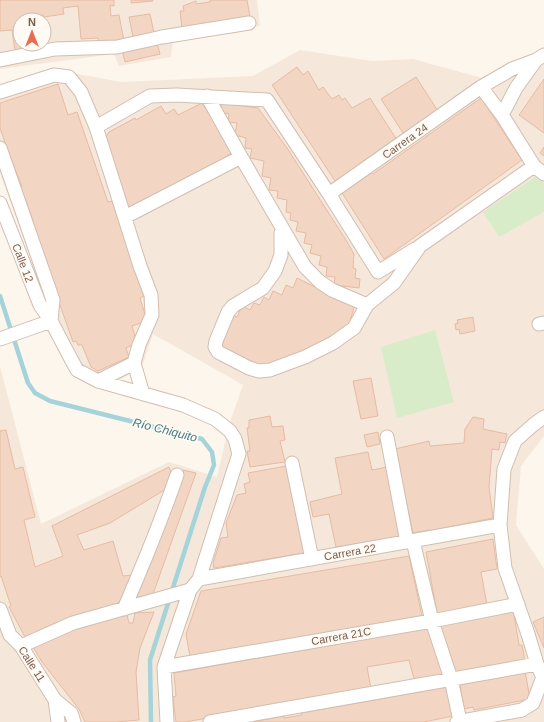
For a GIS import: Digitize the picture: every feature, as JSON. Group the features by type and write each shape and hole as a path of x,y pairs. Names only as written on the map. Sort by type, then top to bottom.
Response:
{"street":[{"path":"0,60 55,49 117,47 162,37 249,23"},
{"path":"502,115 516,88 540,58"},
{"name":"Carrera 24","path":"329,194 481,88 512,69 540,58"},
{"path":"0,92 54,75 69,77 80,92 96,127 140,266 151,295 152,315 139,345 134,363 143,394"},
{"path":"96,127 150,96 207,96 267,100 378,272 539,170 502,115 481,88"},
{"path":"207,96 305,267 320,282 332,290 367,305"},
{"path":"0,148 52,300 51,321 0,339"},
{"path":"125,217 241,157"},
{"name":"Calle 12","path":"0,203 40,305 51,321 77,370 98,381 183,405 215,419 230,431 235,439 239,454 199,579"},
{"path":"283,229 280,233 281,255 275,272 262,288 233,306 228,312 216,341 215,348 218,352 249,368 260,371 270,370 305,357 333,343 354,328 367,305 394,283 420,246"},
{"path":"98,381 134,363"},
{"path":"386,437 410,541 432,621 451,679 458,722 522,710 533,703 543,678 505,568 500,524 504,469 515,441 544,417"},
{"path":"292,463 312,559"},
{"path":"124,609 143,566 168,502 176,475"},
{"name":"Carrera 22","path":"199,579 500,524"},
{"path":"21,646 73,624 186,591 199,579"},
{"path":"167,722 164,667 186,591"},
{"name":"Carrera 21C","path":"164,667 432,621 518,604"},
{"name":"Calle 11","path":"0,609 5,638 21,646 55,700 58,722"},
{"path":"210,722 537,664"},
{"path":"55,700 70,713 74,722"}],"shaded area":[{"path":"0,0 257,0 260,26 173,40 171,57 119,66 114,54 0,69"},
{"path":"300,50 372,61 413,59 482,78 544,50 544,436 521,466 516,525 544,569 544,722 0,722 0,366 41,524 169,462 217,477 229,425 243,385 153,334 142,367 102,390 71,373 0,173 0,86 62,71 121,82 253,76"}],"green space":[{"path":"535,177 544,183 544,212 499,237 483,212"},
{"path":"435,330 454,402 397,418 381,347"}],"building":[{"path":"0,0 114,0 114,6 110,5 111,16 119,15 124,41 99,43 98,38 81,39 78,6 63,8 64,14 52,16 52,12 12,12 12,30 0,31"},
{"path":"131,0 153,0 153,1 131,3"},
{"path":"210,0 247,0 250,17 182,29 180,11 184,11 183,6 196,1 196,4 210,2"},
{"path":"150,14 154,33 133,37 129,17"},
{"path":"157,43 160,54 125,62 122,50"},
{"path":"297,67 303,75 308,71 319,90 323,87 332,99 339,95 342,100 345,98 352,108 370,98 397,140 350,174 349,172 335,181 272,85"},
{"path":"416,77 438,111 405,136 381,99"},
{"path":"544,79 544,133 519,115"},
{"path":"58,84 68,115 77,112 108,202 112,201 144,296 140,298 147,321 132,326 137,343 126,348 129,357 98,371 91,367 82,345 78,345 76,341 73,342 31,222 33,221 26,201 24,201 20,187 22,187 0,128 0,103"},
{"path":"481,98 522,160 384,259 342,193 371,172 373,174"},
{"path":"202,103 234,152 225,157 227,161 218,165 215,163 129,210 106,143 106,137 109,132 135,118 136,120 161,106 166,114 174,109 178,115"},
{"path":"221,103 258,108 287,148 354,254 353,268 356,269 355,278 360,279 359,288 334,285 335,277 326,276 327,267 319,265 321,256 310,253 312,245 304,243 306,233 296,231 298,222 290,220 291,213 286,212 287,200 277,198 278,191 269,190 271,178 262,176 264,161 250,158 252,149 245,148 246,138 235,135 237,123 228,122 229,114 220,112"},
{"path":"544,147 544,156 540,153"},
{"path":"297,278 355,304 349,325 310,349 280,361 263,365 248,366 217,350 230,314 237,317 242,306 250,310 254,303 260,305 264,297 269,300 273,291 282,295 286,285 293,288"},
{"path":"473,317 475,331 460,334 459,329 456,330 455,324 458,323 457,320"},
{"path":"371,378 378,416 361,419 353,381"},
{"path":"270,416 272,427 283,426 285,440 280,441 285,462 250,467 247,451 250,451 247,428 249,428 249,420"},
{"path":"473,417 484,419 483,429 507,434 505,443 500,442 499,450 492,449 489,487 493,518 413,533 395,449 429,441 430,446 464,443 465,429"},
{"path":"6,430 15,469 23,467 35,517 24,520 35,567 63,556 52,526 169,467 172,476 166,489 110,523 77,535 84,550 113,541 123,576 132,575 122,602 55,623 25,637 9,607 11,606 1,576 0,577 0,431"},
{"path":"378,432 380,444 367,447 364,435"},
{"path":"368,452 372,470 387,467 399,537 336,547 329,514 313,517 310,502 342,494 335,458"},
{"path":"286,466 304,553 214,568 213,563 221,538 228,537 226,523 237,495 246,493 244,484 250,482 248,473"},
{"path":"183,470 196,473 153,594 133,598 174,498"},
{"path":"493,539 497,569 481,572 487,605 437,613 426,552"},
{"path":"409,556 422,616 190,657 186,634 201,591"},
{"path":"513,609 519,645 522,645 525,661 492,668 491,665 456,672 440,625"},
{"path":"154,612 140,648 136,672 139,720 85,722 79,709 42,662 33,647 72,629 115,616 127,615 129,623 133,623 135,613"},
{"path":"544,617 544,648 533,622"},
{"path":"428,628 443,675 414,679 409,660 367,667 371,689 185,722 176,722 173,697 176,696 174,673"},
{"path":"525,671 530,699 474,710 473,707 464,709 460,685"},
{"path":"447,687 453,716 424,722 252,722 284,716 284,718 302,715 301,713"}],"waterway":[{"name":"Río Chiquito","path":"0,296 28,383 35,393 50,401 202,439 212,452 214,465 205,487 150,660 151,722"}]}
